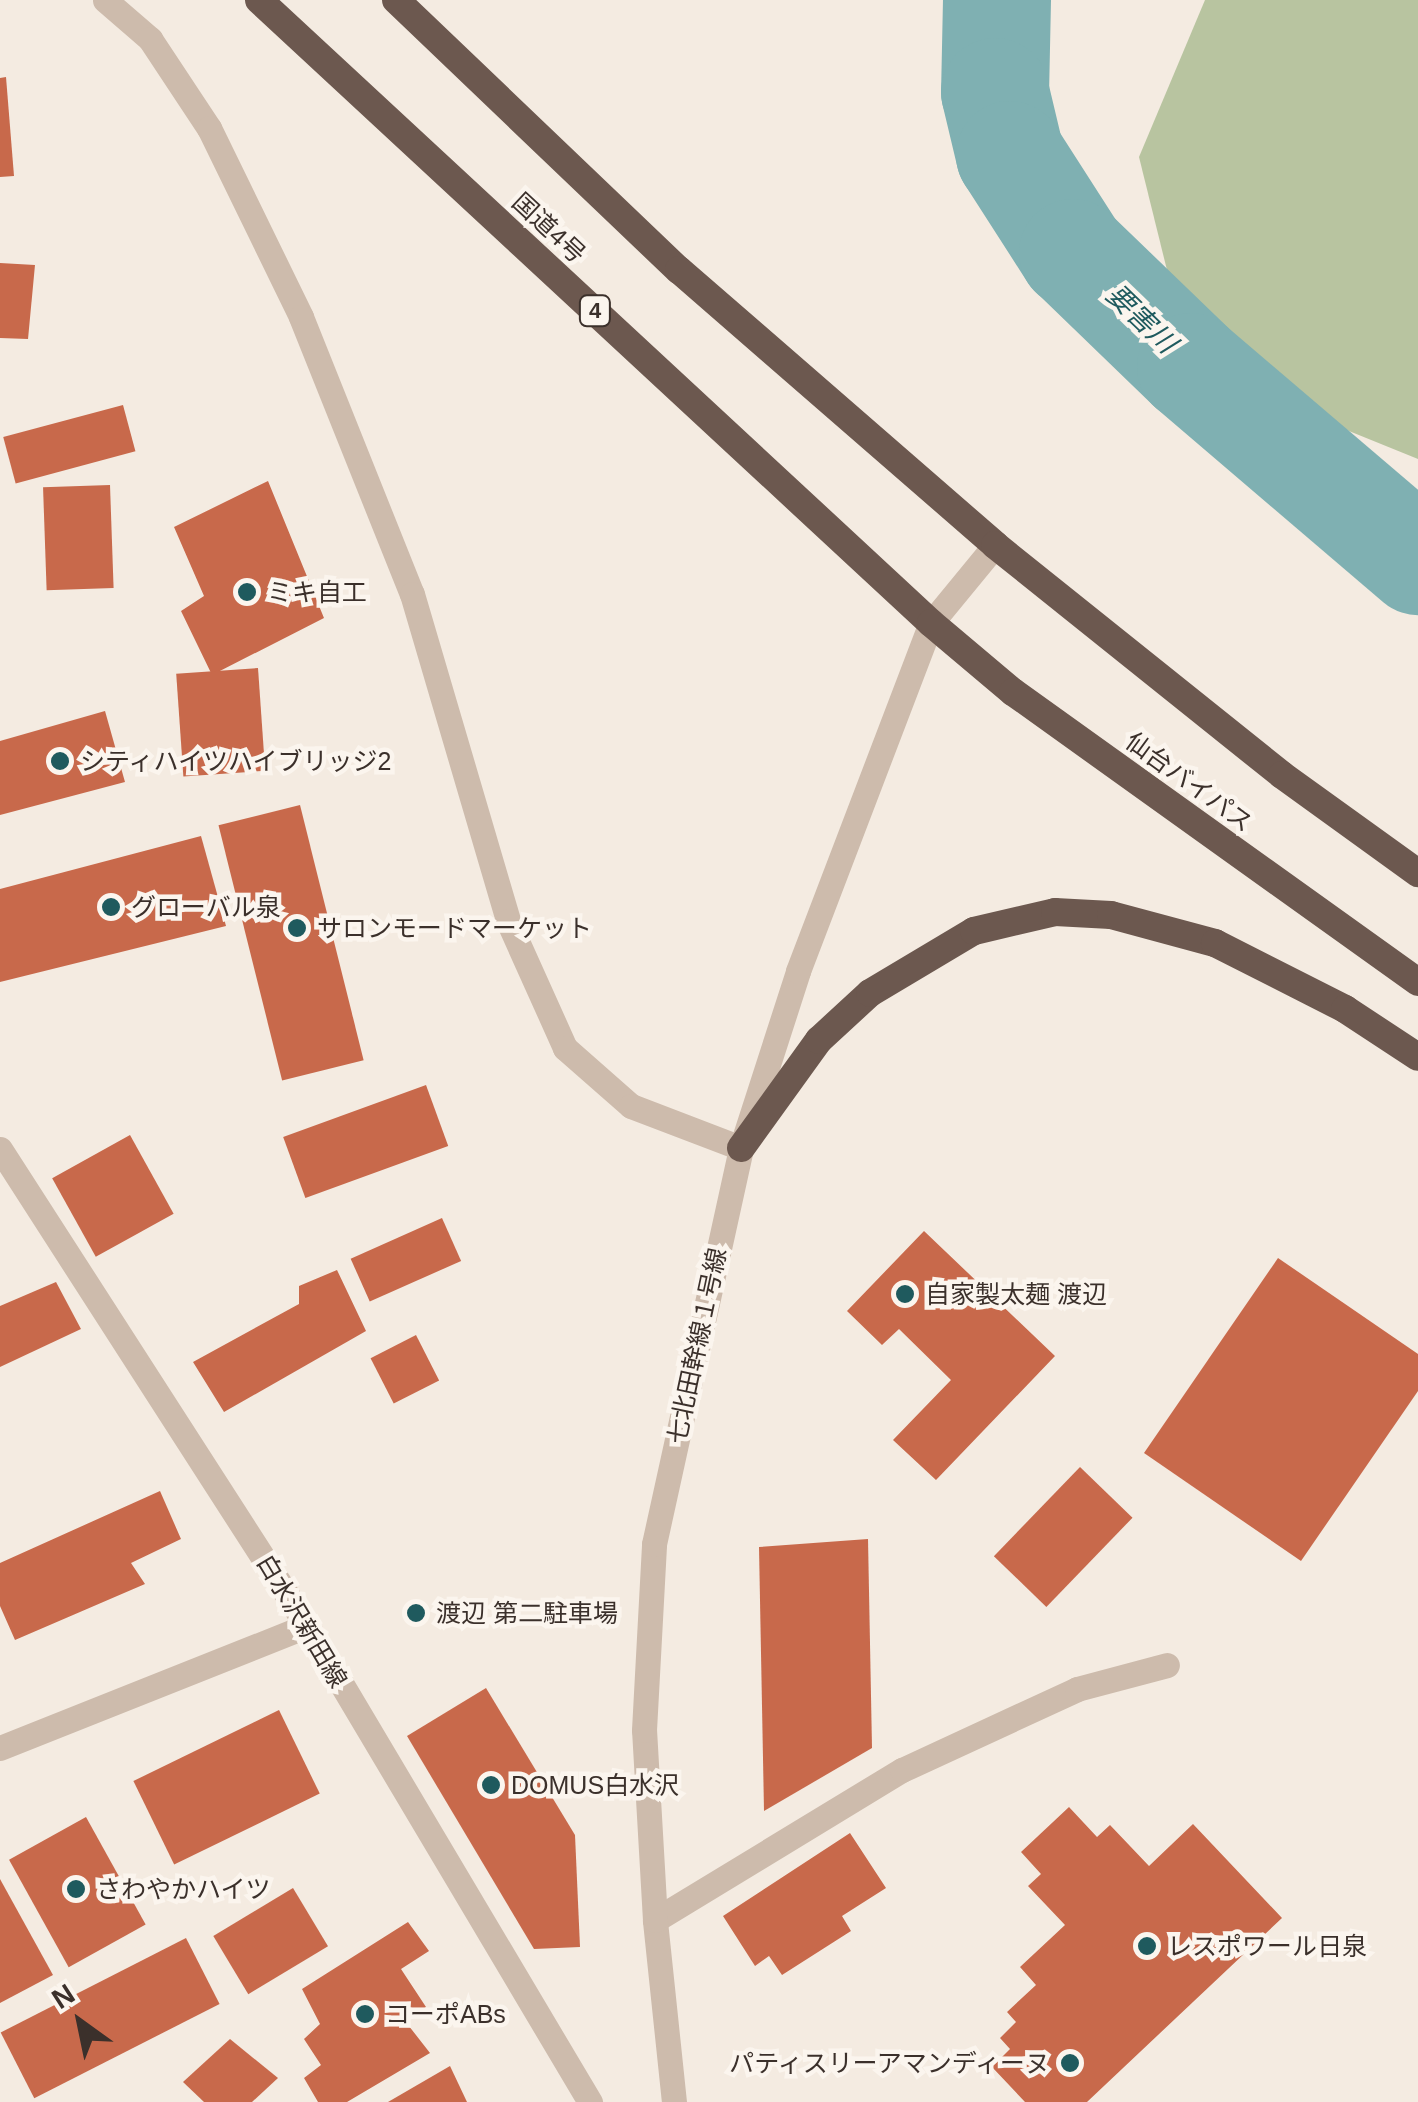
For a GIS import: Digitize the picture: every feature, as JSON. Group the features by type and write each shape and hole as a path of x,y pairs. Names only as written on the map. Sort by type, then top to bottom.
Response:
{"highway":[{"name":"国道4号","path":"259,0 931,623"},
{"path":"396,0 679,270 995,544 1282,774 1418,873"},
{"name":"仙台バイパス","path":"931,623 1013,692 1418,982"},
{"path":"741,1148 819,1040 870,992 974,931 1056,912 1111,915 1216,943 1345,1010 1418,1057"}],"street":[{"path":"105,0 150,39 209,128 301,317 412,594 508,921 565,1048 632,1106 741,1148"},
{"name":"七北田幹線１号線","path":"674,2102 655,1920 644,1730 654,1544 741,1148 798,971 931,623 995,544"},
{"name":"白水沢新田線","path":"0,1149 307,1626 590,2102"},
{"path":"0,1748 307,1626"},
{"path":"655,1920 902,1770 1077,1689 1167,1665"}],"green space":[{"path":"1205,0 1418,0 1418,459 1191,367 1139,157"}],"building":[{"path":"6,77 14,176 0,177 0,78"},
{"path":"0,263 35,265 28,339 0,338"},
{"path":"123,405 135,451 16,483 3,437"},
{"path":"268,481 324,618 212,675 181,611 204,596 174,527"},
{"path":"110,485 114,588 47,590 43,487"},
{"path":"258,668 265,771 183,776 176,674"},
{"name":"シティハイツハイブリッジ2","path":"105,711 125,782 0,815 0,741"},
{"path":"300,805 364,1060 282,1081 218,825"},
{"name":"グローバル泉","path":"201,836 226,926 0,982 0,889"},
{"path":"426,1085 448,1146 305,1198 283,1137"},
{"path":"130,1135 174,1214 96,1257 52,1178"},
{"path":"442,1218 461,1261 370,1302 351,1259"},
{"path":"924,1231 1055,1356 936,1480 893,1440 951,1380 899,1329 882,1345 847,1311"},
{"path":"1278,1258 1418,1354 1418,1391 1301,1561 1144,1453"},
{"path":"337,1270 366,1331 224,1412 193,1362 299,1304 299,1286"},
{"path":"56,1282 81,1329 0,1367 0,1306"},
{"path":"416,1335 439,1380 394,1404 371,1358"},
{"path":"1080,1467 1133,1518 1046,1607 994,1556"},
{"path":"160,1491 181,1539 131,1563 145,1584 15,1640 0,1606 0,1563"},
{"path":"868,1539 872,1748 764,1811 759,1547"},
{"name":"DOMUS白水沢","path":"486,1688 575,1835 580,1947 534,1949 407,1736"},
{"path":"279,1710 320,1794 174,1865 133,1781"},
{"name":"レスポワール日泉","path":"1069,1807 1097,1837 1110,1825 1149,1866 1193,1824 1282,1918 1087,2102 1025,2102 992,2067 1010,2049 1000,2038 1016,2022 1007,2012 1036,1985 1020,1967 1065,1925 1028,1886 1041,1874 1021,1852"},
{"name":"さわやかハイツ","path":"86,1817 146,1925 69,1967 9,1860"},
{"path":"850,1833 886,1888 842,1916 851,1931 782,1975 769,1956 755,1966 723,1916"},
{"path":"0,1879 53,1975 0,2003"},
{"path":"293,1888 328,1946 248,1994 213,1936"},
{"name":"コーポABs","path":"408,1922 429,1951 401,1969 426,2007 405,2021 430,2053 347,2102 318,2102 304,2078 321,2065 304,2039 320,2024 302,1989"},
{"path":"186,1938 220,2004 34,2098 1,2032"},
{"path":"230,2039 278,2078 252,2102 204,2102 183,2082"},
{"path":"450,2066 467,2102 388,2102"}],"waterway":[{"name":"要害川","path":"997,0 995,92 1010,155 1073,253 1191,367 1418,561"}],"place":[{"name":"ミキ自工","path":"247,592"},
{"name":"シティハイツハイブリッジ2","path":"60,761"},
{"name":"グローバル泉","path":"111,907"},
{"name":"サロンモードマーケット","path":"297,928"},
{"name":"自家製太麺 渡辺","path":"905,1294"},
{"name":"渡辺 第二駐車場","path":"416,1613"},
{"name":"DOMUS白水沢","path":"491,1785"},
{"name":"さわやかハイツ","path":"76,1889"},
{"name":"レスポワール日泉","path":"1147,1946"},
{"name":"コーポABs","path":"365,2014"},
{"name":"パティスリーアマンディーヌ","path":"1070,2063"}]}
